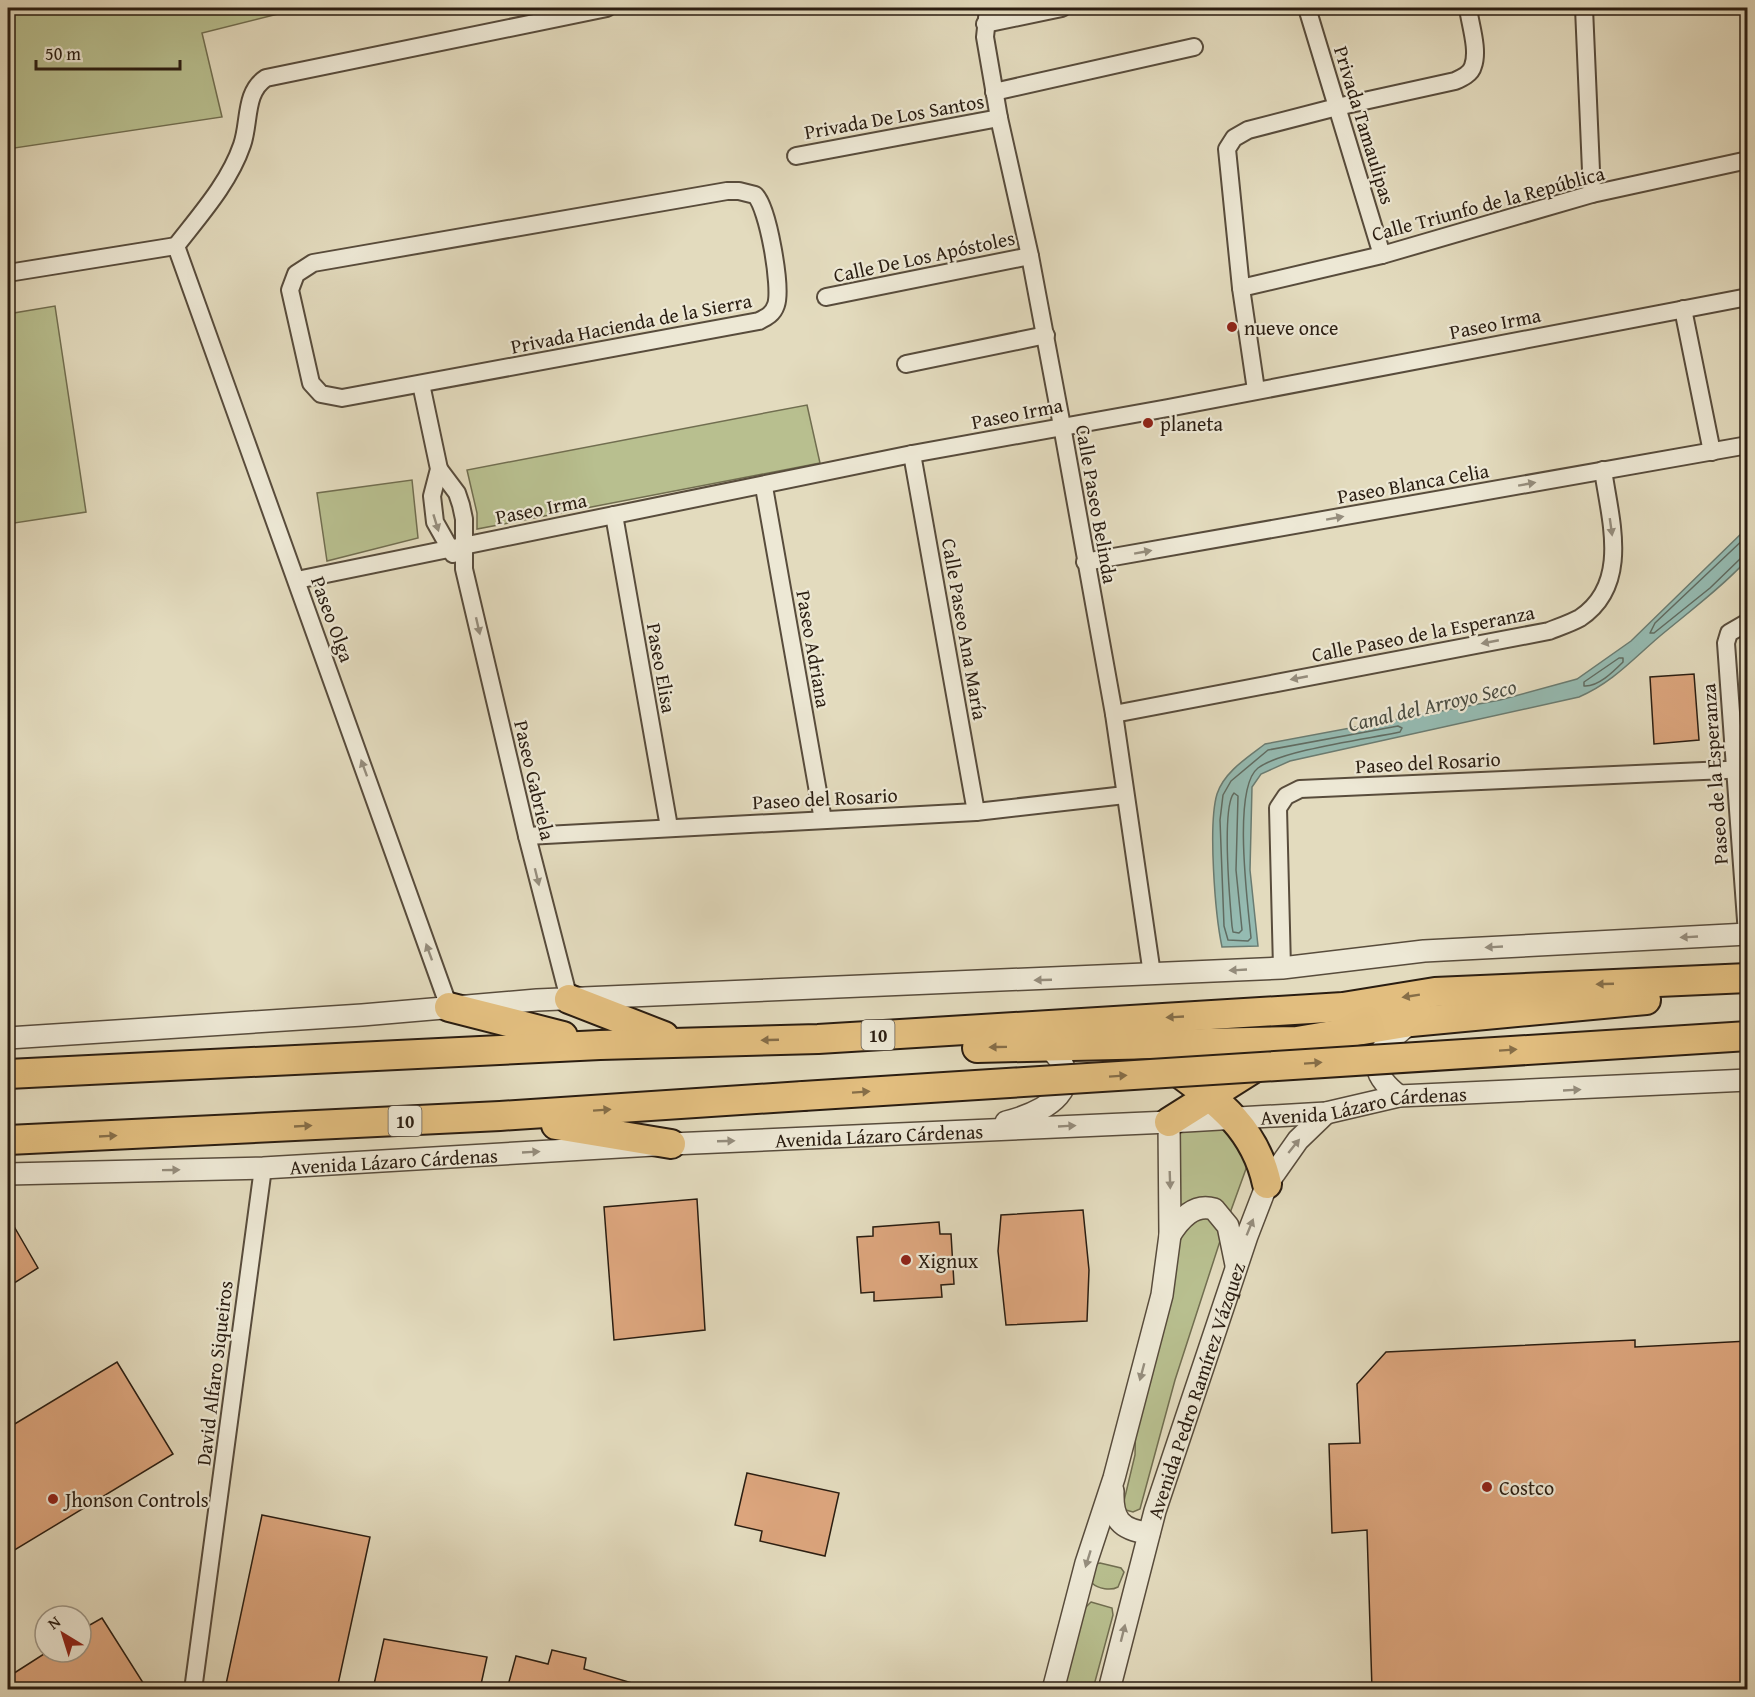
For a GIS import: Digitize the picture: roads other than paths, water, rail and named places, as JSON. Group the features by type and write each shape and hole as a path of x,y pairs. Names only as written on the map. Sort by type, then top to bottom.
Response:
{"highway":[{"name":"10","path":"8,1074 600,1045 818,1039 1343,1007 1435,992 1748,978"},
{"path":"818,1039 873,1051 1297,1041 1411,1022 1672,998 1699,981"},
{"path":"569,999 619,1021 683,1043"},
{"path":"449,1007 510,1025 600,1045"},
{"name":"Avenida Lázaro Cárdenas","path":"8,1140 501,1116 1748,1036"},
{"path":"1169,1122 1297,1041"},
{"path":"1169,1122 1186,1078 1203,1059 1225,1043"},
{"path":"1140,1045 1186,1078 1234,1118 1258,1150 1268,1184"},
{"path":"501,1116 671,1144"},
{"path":"8,1152 61,1138"}],"street":[{"path":"8,273 176,246 232,167 246,134 253,92 259,82 275,74 607,8"},
{"path":"989,13 1062,8"},
{"name":"Privada Tamaulipas","path":"1307,8 1382,255"},
{"path":"1256,390 1241,288 1227,148 1234,138 1248,130 1337,107 1455,81 1467,75 1473,66 1474,53 1468,8"},
{"path":"1584,8 1592,194"},
{"name":"Calle Paseo Belinda","path":"989,13 994,92 1046,335 1114,714 1152,974"},
{"path":"994,92 1194,47"},
{"name":"Privada De Los Santos","path":"796,156 999,118"},
{"name":"Calle Triunfo de la República","path":"1241,288 1382,255 1592,194 1748,160"},
{"name":"Privada Hacienda de la Sierra","path":"727,191 747,192 760,200 779,290 775,308 770,315 745,325 421,384 342,398 326,396 316,389 309,376 290,297 292,282 296,274 305,267 323,260 727,191"},
{"name":"Paseo Olga","path":"176,246 449,1007"},
{"name":"Calle De Los Apóstoles","path":"826,297 1029,256"},
{"name":"Paseo Irma","path":"297,580 465,544 764,487 912,454 1748,297"},
{"path":"1683,309 1712,452"},
{"path":"906,364 1046,335"},
{"name":"Paseo Gabriela","path":"421,384 439,469 457,493 461,505 465,544 464,569 527,836 569,999"},
{"name":"Paseo Blanca Celia","path":"1085,562 1748,445"},
{"name":"Calle Paseo Ana María","path":"912,454 976,812"},
{"name":"Paseo Gabriela","path":"439,469 432,496 435,522 447,548 464,569"},
{"name":"Calle Paseo de la Esperanza","path":"1114,714 1549,631 1579,618 1595,604 1612,570 1614,550 1603,470"},
{"name":"Paseo Adriana","path":"764,487 823,820"},
{"name":"Paseo Elisa","path":"614,515 669,827"},
{"name":"Paseo de la Esperanza","path":"1748,622 1729,633 1726,644 1741,769 1748,934"},
{"name":"Paseo del Rosario","path":"1282,968 1278,808 1286,796 1300,789 1741,769"},
{"name":"Paseo del Rosario","path":"527,836 976,812 1125,795"},
{"path":"8,1038 362,1016 449,1007 569,999 1282,968 1424,951 1748,934"},
{"path":"1399,1096 1387,1087 1380,1076 1376,1059 1382,1046 1411,1022"},
{"path":"971,1131 1035,1113 1058,1098 1063,1090 1066,1073 1059,1058 1047,1046"},
{"name":"Avenida Lázaro Cárdenas","path":"8,1174 263,1168 671,1144 1169,1122 1326,1113 1399,1096 1748,1080"},
{"name":"Avenida Pedro Ramírez Vázquez","path":"1109,1689 1149,1533 1236,1265 1268,1184 1298,1140 1326,1113"},
{"path":"1053,1689 1086,1563 1114,1479 1162,1295 1170,1235 1169,1122"},
{"name":"David Alfaro Siqueiros","path":"193,1689 263,1168"},
{"path":"1170,1235 1178,1223 1192,1211 1207,1207 1214,1209 1228,1226 1236,1265"},
{"path":"1114,1479 1112,1505 1118,1519 1129,1529 1149,1533"}],"water":[{"path":"1747,528 1747,560 1716,590 1622,670 1591,691 1579,697 1290,761 1261,774 1252,787 1250,870 1258,946 1222,947 1213,869 1214,808 1220,786 1244,760 1265,744 1500,700 1577,679 1631,641"}],"place":[{"name":"nueve once","path":"1232,327"},
{"name":"planeta","path":"1148,423"},
{"name":"Xignux","path":"906,1260"},
{"name":"Costco","path":"1487,1487"},
{"name":"Jhonson Controls","path":"53,1499"}],"water label":[{"name":"Canal del Arroyo Seco","path":"1432,705"}]}
